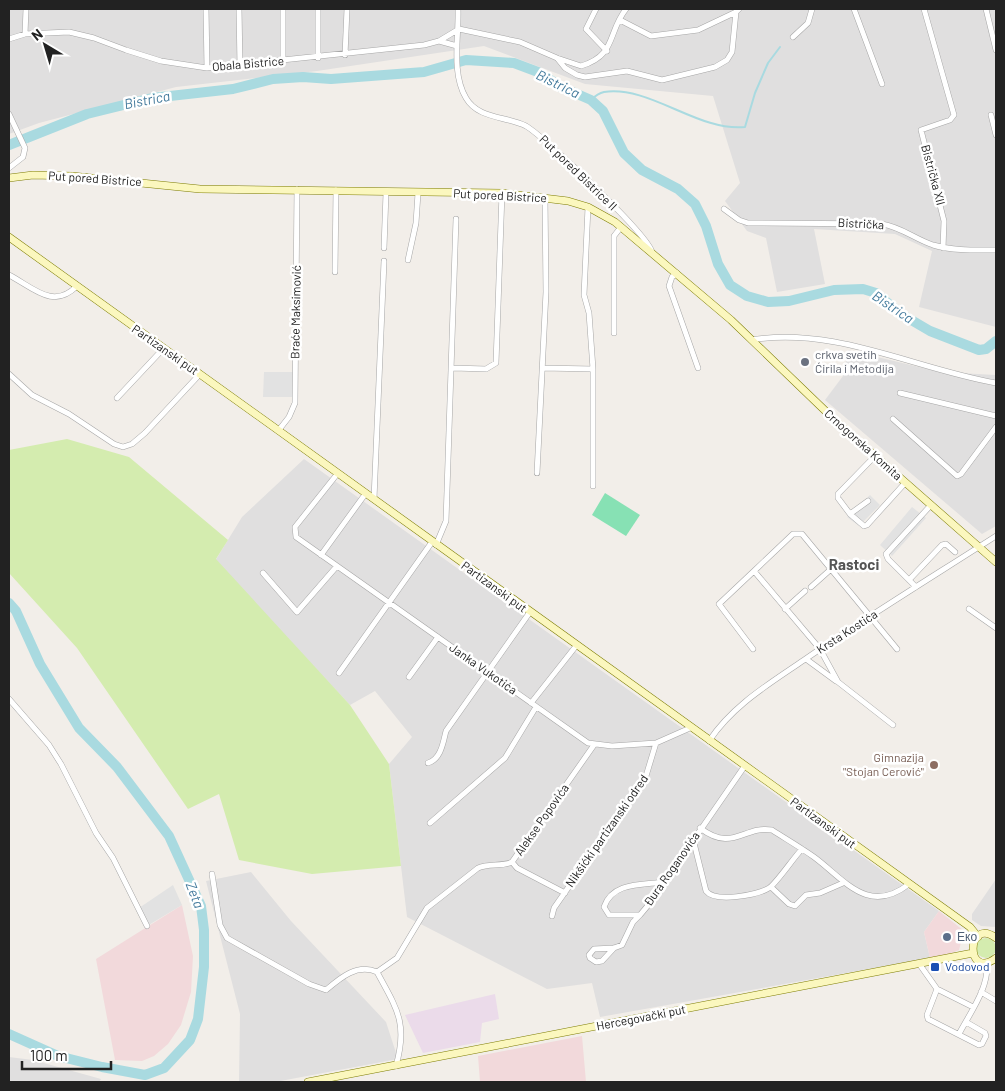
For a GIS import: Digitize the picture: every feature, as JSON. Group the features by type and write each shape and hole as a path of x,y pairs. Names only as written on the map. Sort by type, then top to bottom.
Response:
{"street":[{"path":"25,34 26,9"},
{"path":"206,9 207,68"},
{"path":"239,9 240,66"},
{"path":"283,9 283,61"},
{"path":"318,9 318,58"},
{"path":"345,55 347,9"},
{"name":"Put pored Bistrice II","path":"458,9 459,85 471,107 479,112 514,120 540,135 622,215 647,242 652,252"},
{"path":"596,9 586,29 607,50"},
{"path":"459,29 520,42 556,58 581,66 592,62 607,50 626,9"},
{"path":"793,36 808,23 812,9"},
{"path":"854,9 882,84"},
{"name":"Bistrička XII","path":"924,9 954,115 950,120 921,130 944,220 946,231 943,248"},
{"path":"986,9 996,50"},
{"path":"556,58 565,68 585,77 619,71 662,80 678,77 715,67 727,60 732,52 738,10"},
{"path":"620,20 651,36 698,30 738,10"},
{"name":"Obala Bistrice","path":"9,39 25,34 69,32 94,38 162,61 207,68 424,46 439,41 459,29"},
{"path":"439,41 457,46"},
{"path":"9,114 25,148 23,158 9,168"},
{"path":"991,115 996,135"},
{"name":"Put pored Bistrice","path":"9,178 33,175 114,178 181,188 297,189 386,193 502,193 568,201 588,208 618,225 677,273 751,340"},
{"name":"Braće Maksimović","path":"278,431 289,417 295,403 297,189"},
{"path":"335,272 336,190"},
{"path":"384,248 386,193"},
{"path":"408,260 416,223 418,193"},
{"path":"453,368 486,369 496,363 502,193"},
{"path":"537,472 546,292 545,197"},
{"path":"588,208 584,295 588,313 593,369 593,486"},
{"name":"Bistrička","path":"724,209 739,220 748,223 882,224 894,226 943,248 996,250"},
{"path":"614,333 614,236 622,215"},
{"path":"339,673 388,602 434,543 446,521 453,368 456,219"},
{"name":"Partizanski put","path":"9,237 744,767 970,927 978,937"},
{"path":"374,499 384,260"},
{"path":"677,273 672,277 669,286 698,368"},
{"path":"9,275 46,296 56,298 63,297 77,286"},
{"path":"751,340 764,337 790,336 867,348 996,383"},
{"name":"Crnogorska Komita","path":"751,340 876,456 996,562"},
{"path":"118,398 164,348"},
{"path":"542,368 593,369"},
{"path":"9,374 32,395 69,414 114,444 123,447 132,444 145,433 200,374"},
{"path":"900,393 996,416"},
{"path":"893,419 955,475 961,474 995,432"},
{"path":"876,456 838,494 838,498 862,526 867,525 905,482"},
{"name":"Janka Vukotića","path":"338,474 299,521 294,533 296,537 582,740 594,745 656,744 690,728"},
{"path":"321,554 366,493"},
{"path":"850,514 868,501"},
{"path":"916,587 886,554 931,505"},
{"path":"752,649 719,604 797,532 802,534 897,649"},
{"name":"Krsta Kostića","path":"709,741 730,714 744,701 820,649 996,536"},
{"path":"909,580 942,545 946,544 955,552"},
{"path":"263,573 297,612 337,566"},
{"path":"811,587 830,570"},
{"path":"754,571 820,649 838,682"},
{"path":"785,609 806,591"},
{"path":"969,608 996,628"},
{"path":"428,763 434,761 439,754 446,731 530,612"},
{"path":"409,677 438,637"},
{"path":"531,703 576,646"},
{"path":"806,659 893,725"},
{"path":"9,699 48,745 61,764 96,833 113,858 147,926"},
{"path":"430,822 505,758 536,707"},
{"name":"Nikšićki partizanski odred","path":"552,916 554,908 646,776 656,744"},
{"name":"Alekse Popovića","path":"377,972 397,958 427,908 478,868 486,865 505,865 512,862 594,745"},
{"name":"Đura Roganovića","path":"664,882 615,890 607,896 604,907 609,915 640,915 664,882 700,828 744,767"},
{"path":"700,828 712,837 722,839 772,830 802,849 843,883 864,894 877,896 893,894 910,884"},
{"path":"693,839 709,894 724,898 771,887 802,849"},
{"path":"512,862 517,868 565,893"},
{"path":"212,874 220,925 227,938 309,984 326,990 350,972 366,969 377,972 401,1019 401,1047 396,1066"},
{"path":"771,887 789,904 794,906 806,895 843,883"},
{"path":"614,948 625,942 633,922 640,915"},
{"path":"996,938 988,934 978,937 973,944 973,953 979,960 986,962 996,958"},
{"name":"Hercegovački put","path":"308,1082 920,965 973,953"},
{"path":"959,1034 987,977 986,962"},
{"path":"920,965 937,989 973,1007"},
{"path":"937,989 927,1015 928,1020 979,1045 982,1044 986,1036 985,1032 966,1022"},
{"path":"981,992 996,1001"}],"shaded area":[{"path":"9,9 996,9 996,327 919,307 932,251 895,234 814,229 825,284 777,292 766,238 747,231 725,201 740,183 713,96 585,84 484,46 317,71 176,87 39,123 9,134"},
{"path":"848,350 940,372 996,375 996,526 982,534 825,400 843,376"},
{"path":"264,372 293,372 293,397 263,397"},
{"path":"304,459 939,911 924,932 930,958 600,1017 592,983 547,989 407,917 389,764 412,737 375,691 350,705 215,561 242,517"},
{"path":"870,495 880,505 859,526 847,517"},
{"path":"912,507 926,518 892,556 880,545"},
{"path":"251,872 291,921 386,1022 398,1059 275,1082 239,1082 240,1014 206,881"},
{"path":"996,879 996,927 981,926 972,920 972,914"},
{"path":"173,885 182,905 147,926 139,908"},
{"path":"182,905 193,956 191,992 181,1025 168,1044 154,1056 142,1061 115,1060 96,959"},
{"path":"939,911 964,931 959,950 947,955 930,958 924,932"},
{"path":"495,994 499,1019 482,1023 480,1042 423,1053 405,1015"},
{"path":"582,1036 586,1082 480,1082 478,1056"},
{"path":"9,1057 33,1060 101,1079 99,1082 9,1082"}],"green space":[{"path":"67,439 129,457 228,540 216,559 350,705 389,764 401,866 312,874 239,860 219,794 188,809 77,648 9,573 9,450"},
{"path":"605,493 640,515 626,536 592,515"},
{"path":"986,938 993,941 996,948 993,955 986,958 979,955 976,948 979,941"}],"waterway":[{"path":"591,100 604,92 639,95 710,123 727,127 745,127 755,93 768,63 780,47"},
{"name":"Bistrica","path":"9,145 87,114 152,98 233,89 273,79 303,77 331,79 424,72 466,60 514,63 538,72 561,87 591,100 603,111 624,153 642,170 678,189 695,204 706,226 718,264 730,285 747,296 768,302 789,301 834,290 863,289 876,293 901,314 930,331 979,350 986,349 996,341"},
{"name":"Zeta","path":"9,603 16,611 40,664 79,728 117,767 169,836 201,906 204,930 204,967 198,1019 190,1040 164,1068 145,1075 102,1067 58,1056 9,1034"}],"place":[{"name":"crkva svetih Ćirila i Metodija","path":"805,362"},
{"name":"Gimnazija \"Stojan Cerović\"","path":"934,765"},
{"name":"Еко","path":"947,937"},
{"name":"Vodovod","path":"935,967"}],"district":[{"name":"Rastoci","path":"854,565"}]}
